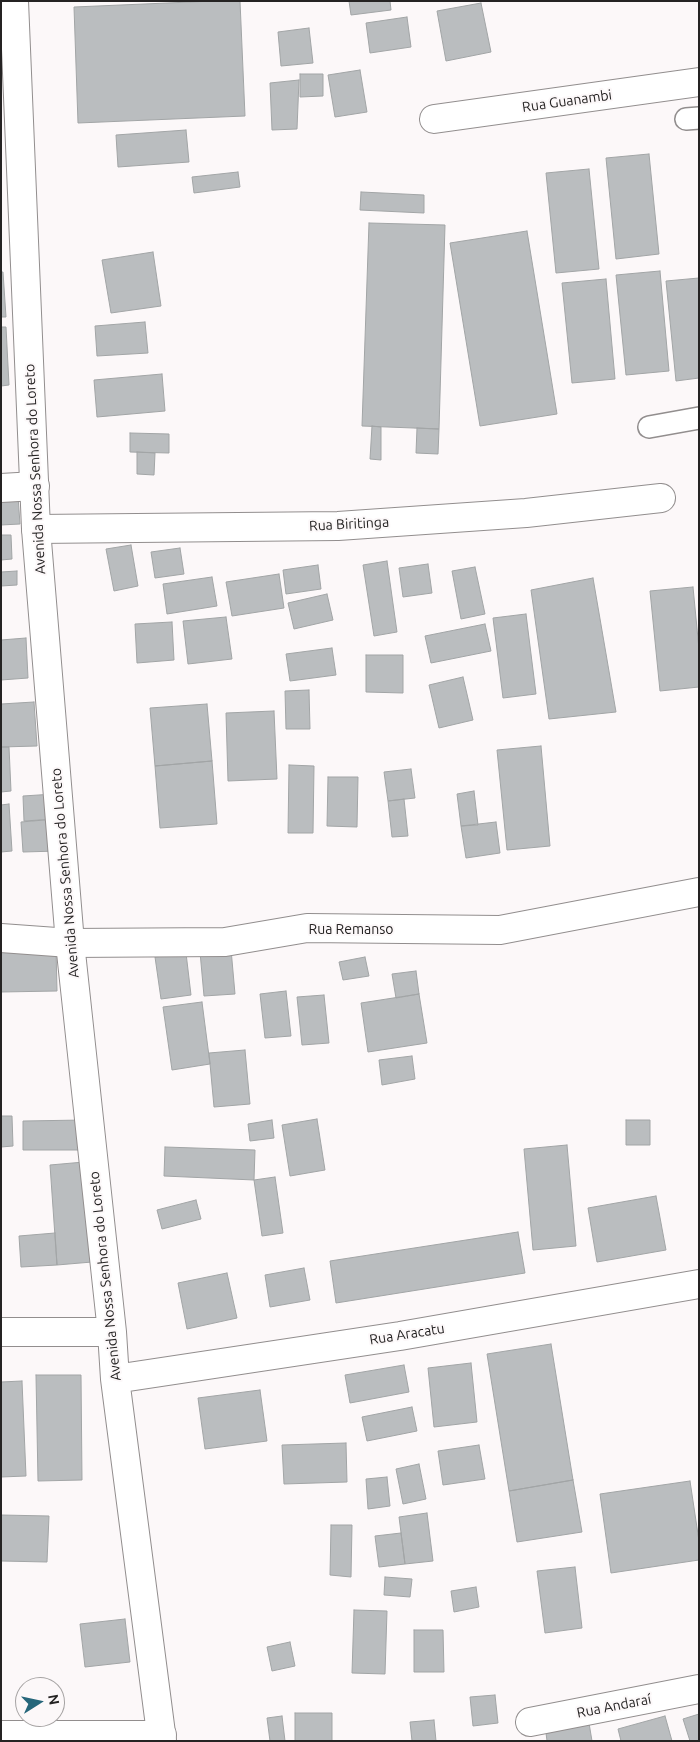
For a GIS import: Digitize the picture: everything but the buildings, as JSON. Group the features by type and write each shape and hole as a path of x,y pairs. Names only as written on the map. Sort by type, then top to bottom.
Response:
{"street":[{"name":"Avenida Nossa Senhora do Loreto","path":"14,1 10,105 35,486 36,529 70,943 112,1332 115,1379 162,1738"},
{"name":"Rua Guanambi","path":"434,119 699,82"},
{"path":"1,488 35,486"},
{"name":"Rua Biritinga","path":"36,529 338,526 526,513 661,498"},
{"name":"Rua Remanso","path":"1,938 70,943 225,942 307,928 500,930 699,892"},
{"name":"Rua Aracatu","path":"115,1379 400,1336 699,1284"},
{"path":"1,1332 112,1332"},
{"name":"Rua Andaraí","path":"530,1722 699,1689"},
{"path":"1,1735 162,1738"}],"lane":[{"path":"649,427 699,418"}]}
